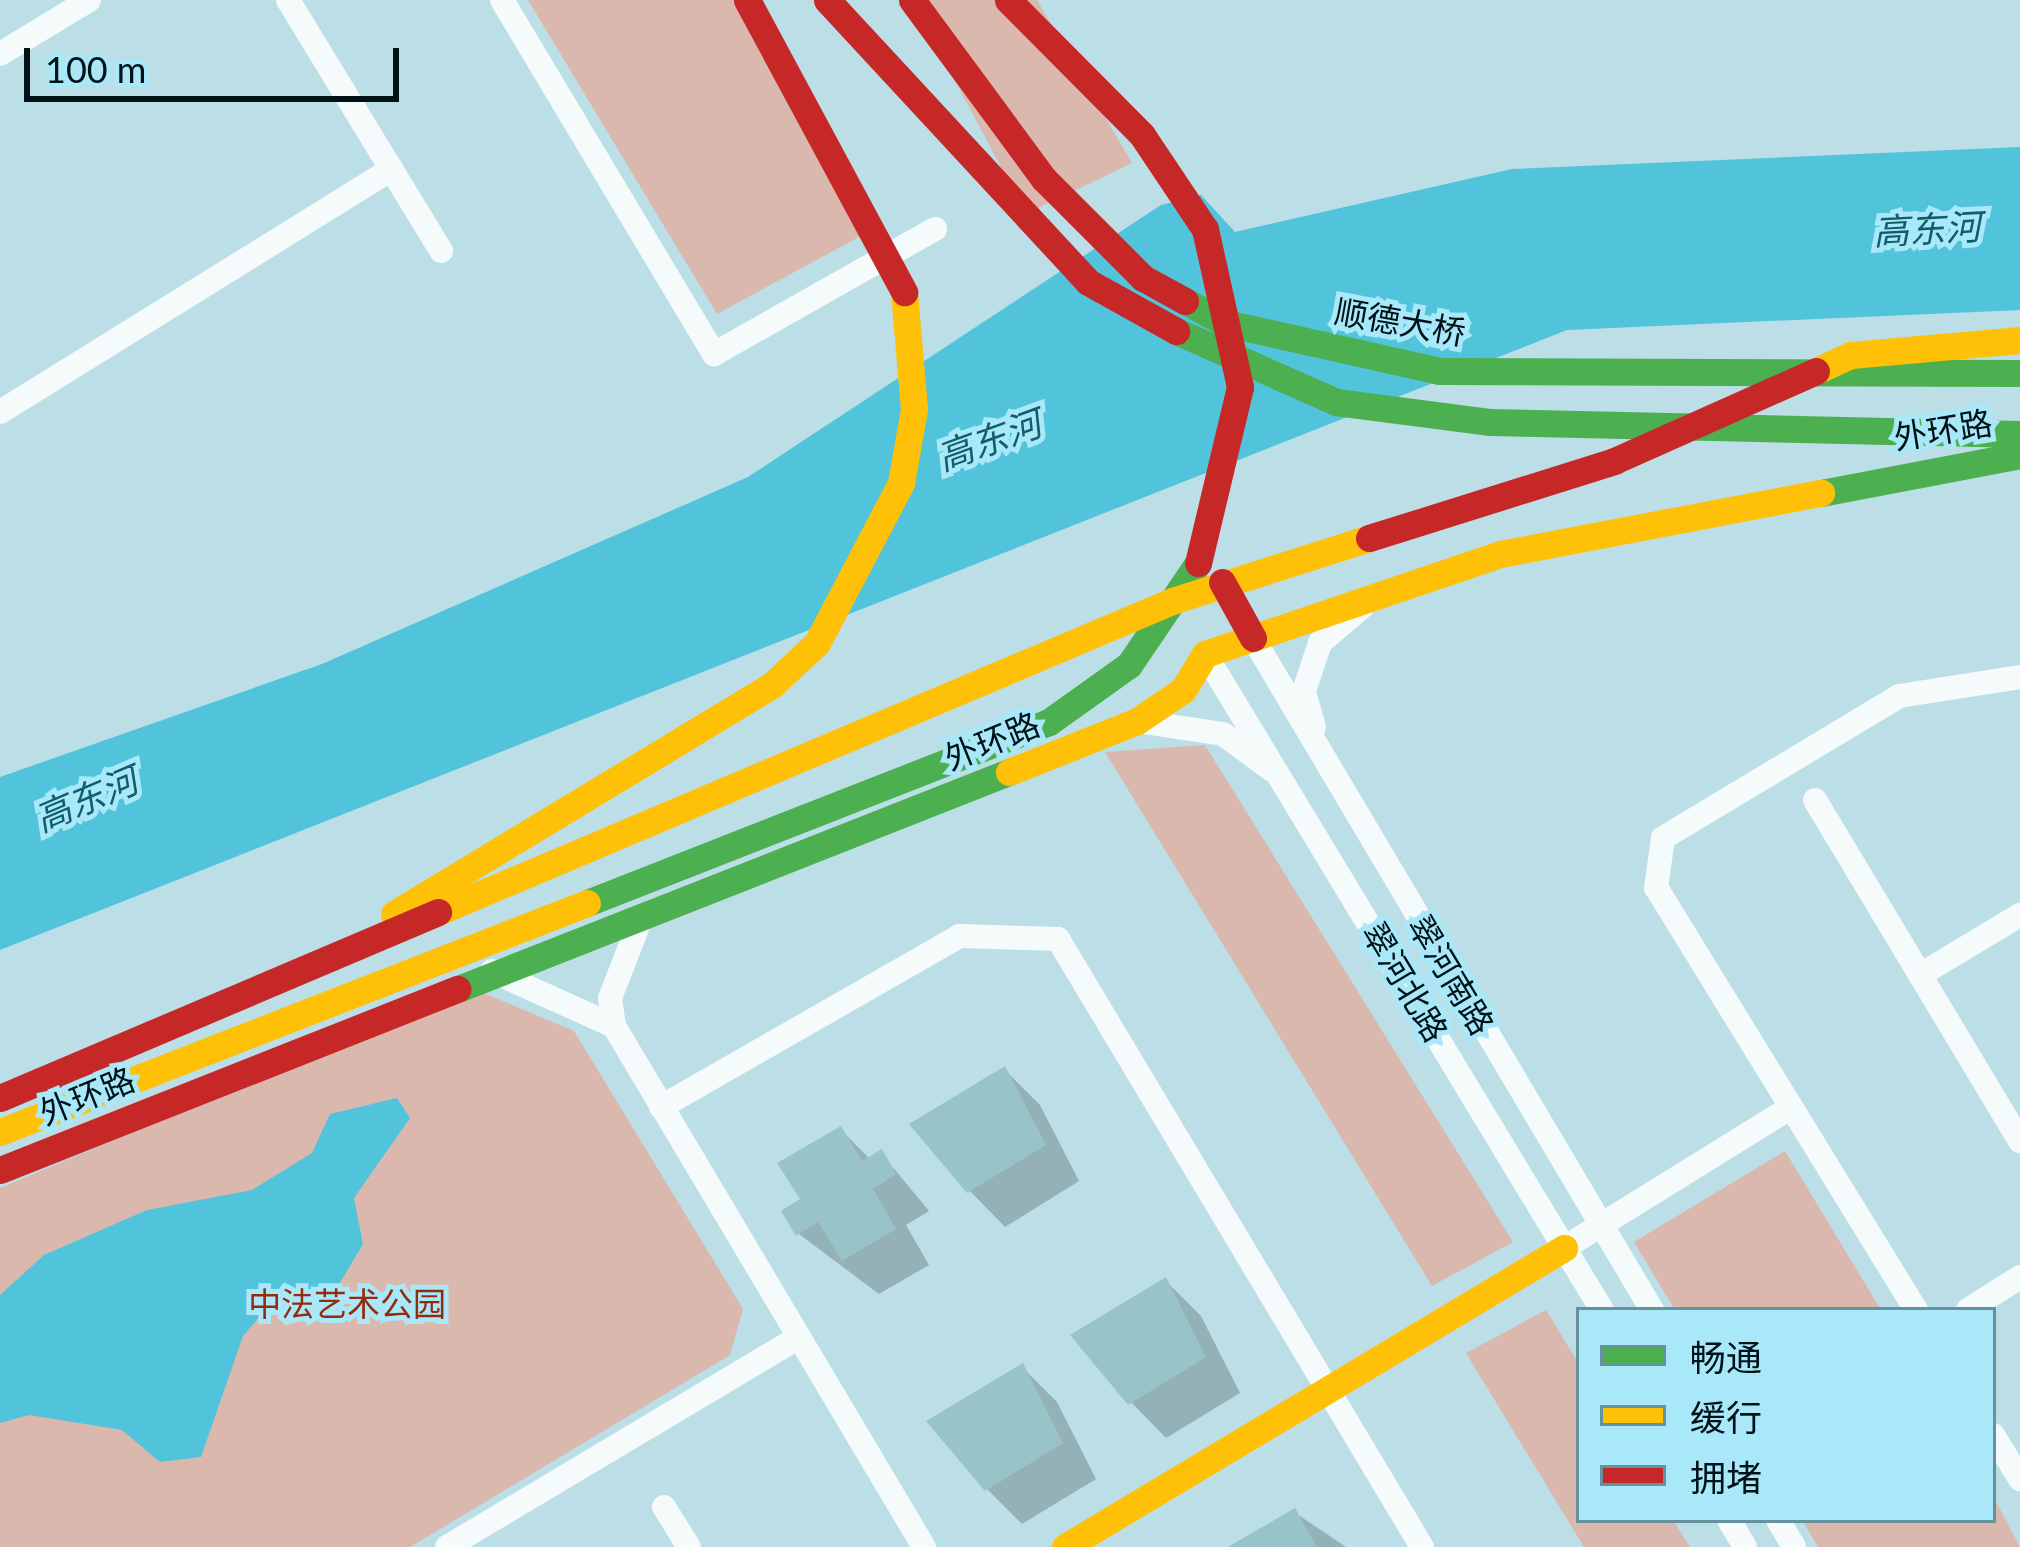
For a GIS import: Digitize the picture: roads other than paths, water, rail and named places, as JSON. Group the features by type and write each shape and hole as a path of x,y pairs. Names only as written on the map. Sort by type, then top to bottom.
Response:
{"main road":[{"path":"336,955 620,773 709,728 817,643 869,562 914,409 904,294 747,0"},
{"path":"827,0 1088,282 1257,376 1336,402 1489,422 2020,434"},
{"name":"顺德大桥","path":"912,0 1044,179 1144,278 1225,323 1438,371 2020,373"},
{"path":"0,1132 96,1087 1049,722 1129,664 1192,580 1221,493 1240,386 1230,307 1205,229 1142,135 1008,0"},
{"name":"外环路","path":"0,1098 1222,582 1614,461 1851,355 2020,340"},
{"name":"外环路","path":"0,1170 490,970 1137,721 1183,690 1205,654 1500,554 2020,455"},
{"path":"1222,582 1253,638"},
{"path":"1172,601 1205,654"},
{"path":"1065,1547 1564,1248"}],"street":[{"path":"0,54 89,0"},
{"path":"288,0 441,250"},
{"path":"502,0 714,354 935,230"},
{"path":"0,412 392,170"},
{"path":"1322,759 1304,691 1320,643 1374,597"},
{"name":"翠河南路","path":"1253,638 1650,1307"},
{"name":"翠河北路","path":"1205,654 1600,1307"},
{"path":"1914,1307 1655,888 1663,838 1899,696 2020,676"},
{"path":"1137,721 1223,734 1283,778"},
{"path":"1815,800 2020,1141"},
{"path":"645,912 610,998 614,1026 924,1547"},
{"path":"1920,975 2020,915"},
{"path":"661,1107 959,935 1058,939 1422,1547"},
{"path":"490,970 614,1026"},
{"path":"1564,1248 1791,1107"},
{"path":"1973,1307 2020,1276"},
{"path":"447,1547 799,1337"},
{"path":"1996,1440 2020,1479"},
{"path":"664,1507 689,1547"}],"water":[{"name":"高东河","path":"2020,147 2020,310 1567,330 0,950 0,777 322,664 748,477 1161,205 1201,195 1235,232 1512,169"},
{"path":"397,1098 410,1118 354,1198 363,1244 337,1288 277,1296 243,1336 201,1457 160,1462 122,1430 29,1415 0,1423 0,1295 44,1255 147,1210 252,1190 312,1153 330,1114"}],"park label":[{"name":"中法艺术公园","path":"347,1304"}]}
